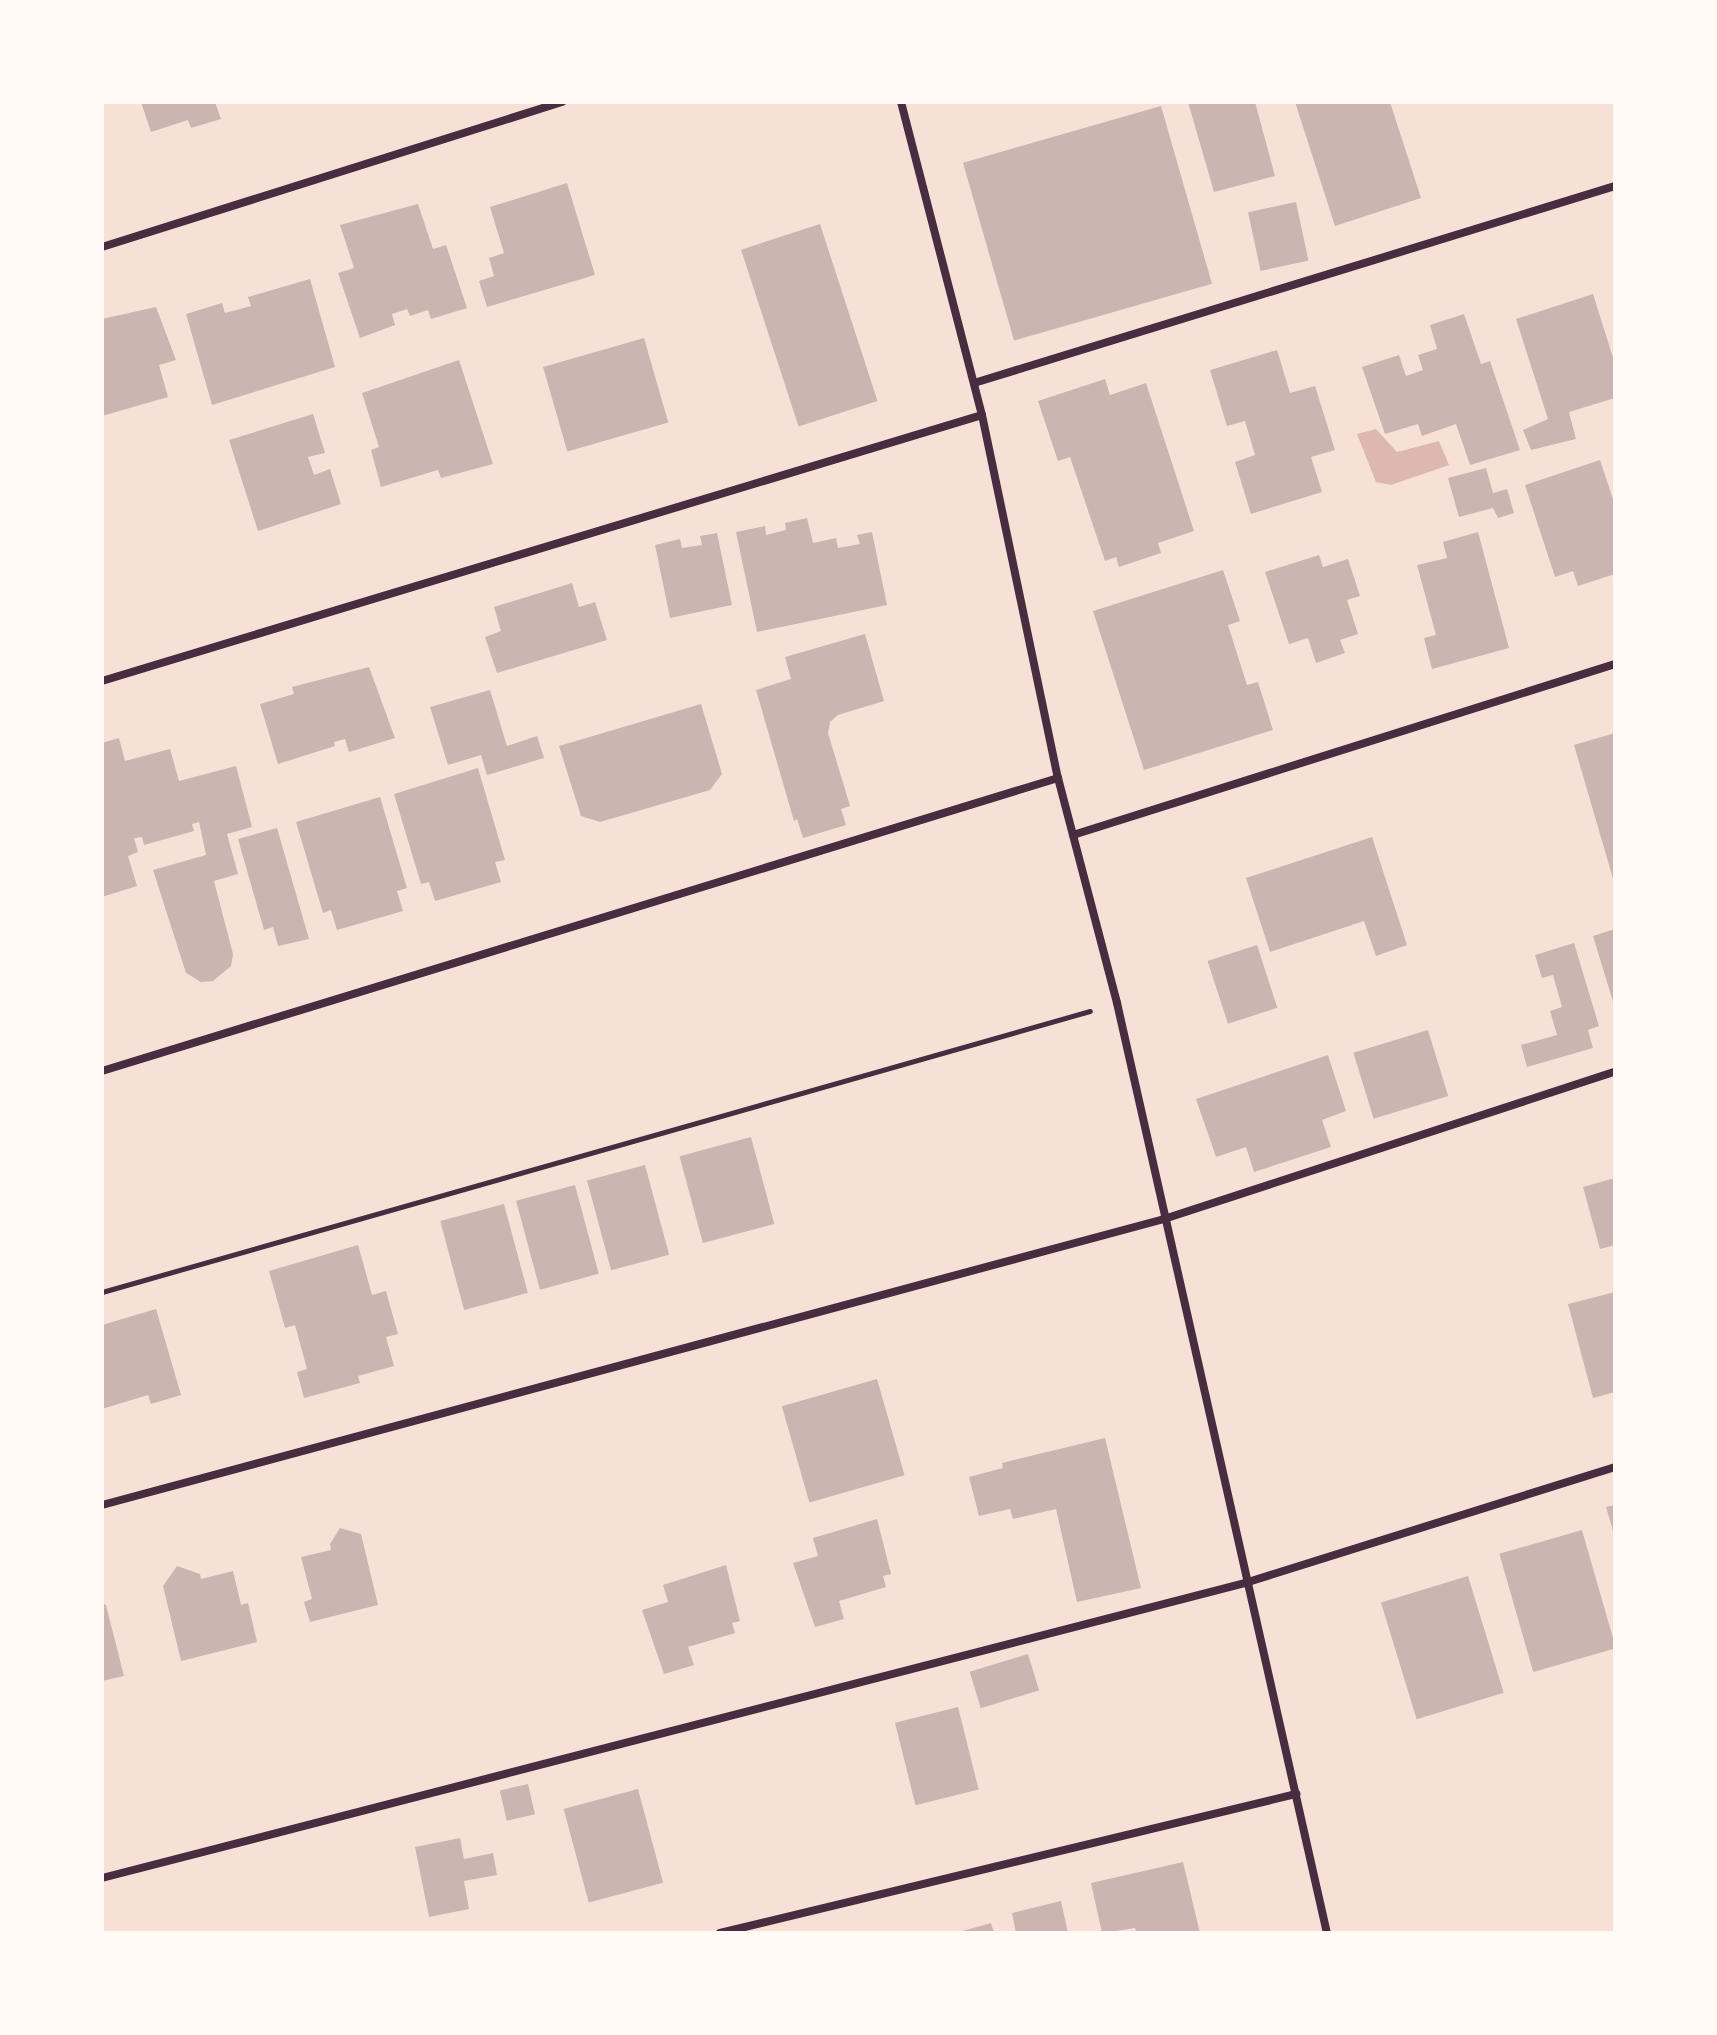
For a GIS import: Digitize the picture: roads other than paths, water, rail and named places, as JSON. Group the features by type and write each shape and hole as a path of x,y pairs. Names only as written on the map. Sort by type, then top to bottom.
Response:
{"street":[{"path":"102,247 563,102"},
{"path":"901,102 982,415 1058,778 1117,1003 1245,1583 1327,1933"},
{"path":"974,383 1615,186"},
{"path":"102,681 982,415"},
{"path":"1073,835 1615,664"},
{"path":"102,1071 1058,778"},
{"path":"102,1505 1164,1219 1615,1072"},
{"path":"102,1878 1245,1583 1615,1467"},
{"path":"720,1933 1296,1794"}]}
